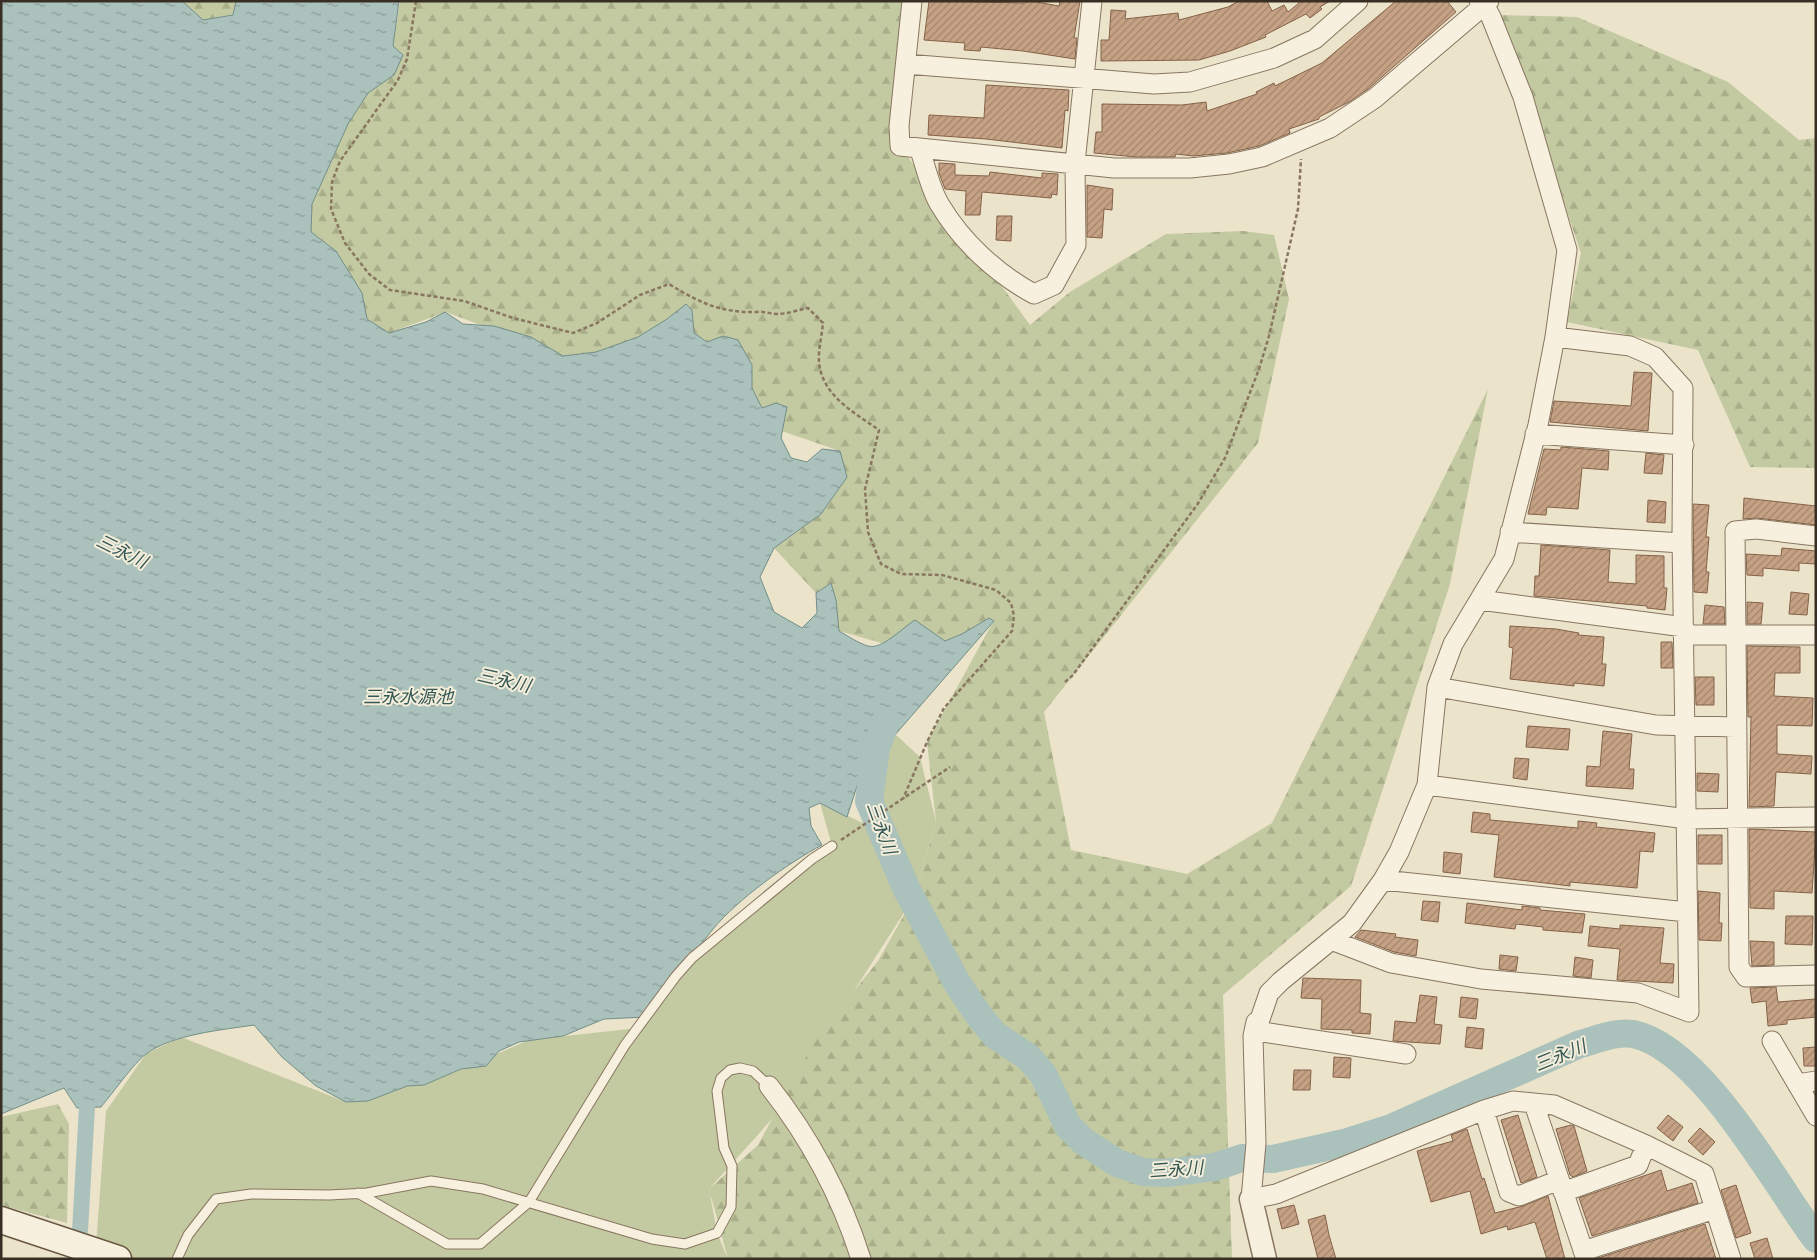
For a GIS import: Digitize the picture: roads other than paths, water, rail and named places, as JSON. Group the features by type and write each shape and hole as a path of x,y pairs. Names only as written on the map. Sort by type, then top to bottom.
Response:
{"main road":[{"path":"1,1220 118,1259"}],"street":[{"path":"912,1 899,126 900,146 1074,162 1114,168 1190,168 1219,165 1262,156 1330,128 1375,98 1484,3 1523,97 1567,250 1556,337 1536,434 1504,559 1454,644 1437,687 1426,785 1399,852 1383,880 1352,923 1281,981 1269,994 1256,1031"},
{"path":"919,148 939,204 962,236 1010,281 1034,294 1054,285 1076,245 1074,162 1092,1"},
{"path":"906,64 1154,84 1190,82 1274,58 1315,39 1350,4"},
{"path":"1331,940 1391,963 1481,979 1638,993 1689,1012 1682,543 1683,388 1655,357 1630,346 1556,337"},
{"path":"1536,434 1684,445"},
{"path":"1816,536 1756,529 1735,532 1739,967 1746,977 1816,975"},
{"path":"1510,532 1682,543"},
{"path":"1480,600 1684,631 1735,635 1816,635"},
{"path":"1437,687 1656,725 1736,727"},
{"path":"1426,785 1687,819 1737,820 1816,817"},
{"path":"1383,880 1687,912"},
{"path":"1256,1031 1256,1021 1253,1036 1256,1143 1251,1200 1265,1259"},
{"path":"1256,1031 1406,1054"},
{"path":"1772,1041 1807,1083 1816,1116"},
{"path":"769,1086 792,1116 824,1168 861,1259"},
{"path":"1251,1200 1284,1191 1484,1110 1513,1101 1554,1105 1646,1145 1704,1174 1731,1259"},
{"path":"1534,1104 1584,1255 1715,1209"},
{"path":"1484,1110 1508,1192 1519,1196 1638,1165 1646,1145"}],"lane":[{"path":"358,1193 448,1244 480,1244 529,1202 625,1045 676,976 692,958 812,859 832,846"},
{"path":"178,1259 188,1234 216,1200 251,1194 329,1195 358,1193 431,1181 484,1189 652,1239 685,1244 717,1233 732,1207 732,1166 724,1148 717,1090 721,1078 730,1070 740,1068 753,1071 769,1086"}],"water":[{"name":"三永水源池","path":"1,1 182,1 203,20 233,15 236,1 399,1 393,46 403,55 394,75 368,93 348,124 312,204 311,232 336,251 362,293 367,319 389,333 426,322 445,312 463,324 494,326 531,337 563,356 596,352 638,337 667,319 686,304 692,310 694,333 707,342 723,336 738,340 752,365 752,388 762,408 776,403 787,407 781,438 791,458 807,462 822,449 840,451 847,477 821,514 774,548 760,577 774,612 802,628 817,613 816,593 831,583 836,600 839,631 868,646 886,642 915,620 945,641 962,634 989,618 994,621 861,774 847,817 820,803 809,808 811,826 822,845 764,882 723,918 646,1017 604,1019 563,1036 519,1042 499,1051 486,1066 461,1069 424,1085 407,1086 368,1101 346,1102 316,1086 282,1057 254,1025 227,1029 184,1037 157,1047 141,1058 101,1107 77,1108 64,1088 1,1114"}],"waterway":[{"name":"三永川","path":"886,721 876,748 869,801 906,888 957,983 980,1017 995,1035 1028,1057 1043,1074 1068,1126 1083,1141 1117,1163 1143,1172 1166,1173 1215,1167 1242,1158 1273,1159 1344,1143 1391,1128 1580,1044 1626,1033 1659,1045 1685,1064 1710,1091 1735,1121 1816,1239"},
{"path":"80,1231 87,1107"}]}
